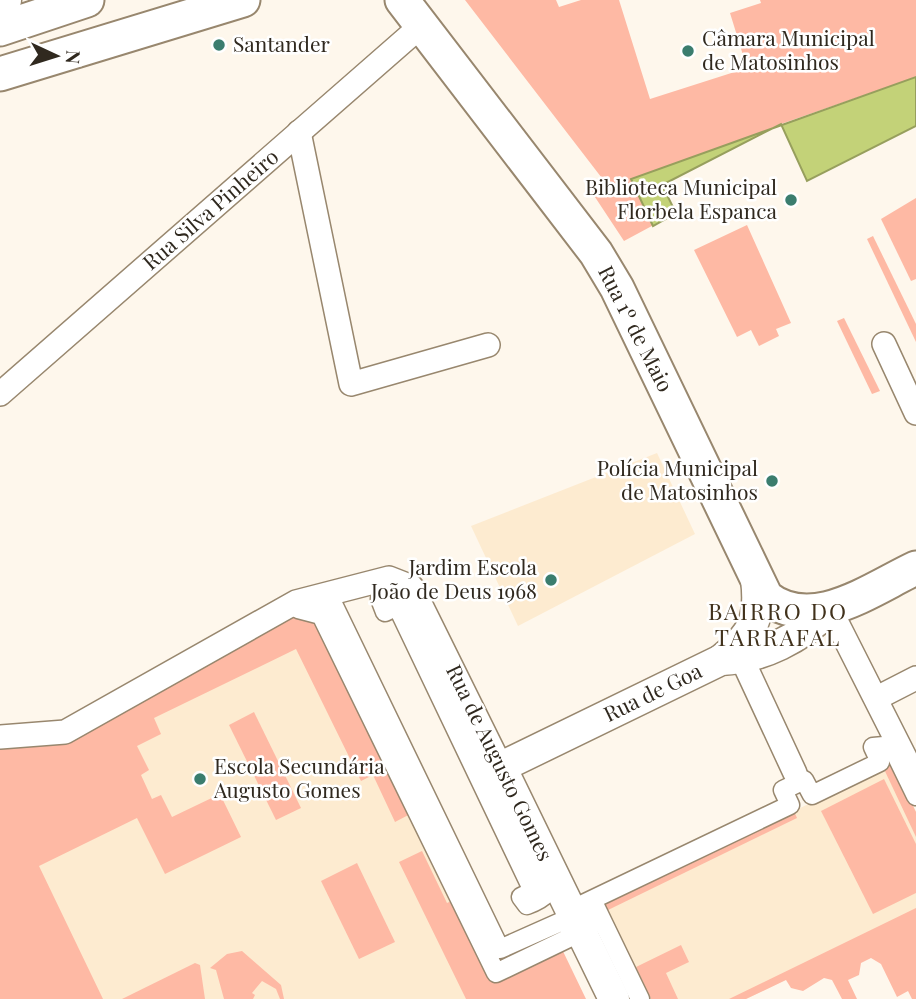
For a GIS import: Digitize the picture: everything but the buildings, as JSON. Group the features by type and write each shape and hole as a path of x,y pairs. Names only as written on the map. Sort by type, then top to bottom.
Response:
{"main road":[{"path":"0,29 87,0"},
{"path":"0,74 243,0"},
{"name":"Rua 1º de Maio","path":"412,13 596,253 617,288 766,597 780,609 803,614 830,609"},
{"name":"Rua de Goa","path":"830,609 916,568"}],"street":[{"path":"0,7 6,0"},
{"name":"Rua Silva Pinheiro","path":"0,394 299,132 412,13"},
{"path":"299,132 351,384 488,345"},
{"path":"884,344 916,413"},
{"name":"Rua de Augusto Gomes","path":"0,737 65,732 296,602 389,578 412,587 614,999"},
{"name":"Rua 1º de Maio","path":"732,659 754,625 759,605 756,579"},
{"path":"399,591 410,598 546,888 547,893 543,898 527,905 521,897 533,891 397,606 385,612 380,599 384,596 399,591"},
{"path":"334,606 500,950 565,920 573,936 496,973 321,615 298,609 334,606"},
{"path":"830,609 916,779"},
{"name":"Rua de Goa","path":"501,767 732,659 778,646 815,624 830,609"},
{"path":"732,659 795,774"},
{"path":"877,698 916,678"},
{"path":"629,999 583,904 790,805 783,790 804,780 812,795 880,762 873,747 884,746 897,755 916,796"},
{"path":"640,999 596,908 892,763 916,812"}],"shaded area":[{"path":"465,0 556,0 559,7 581,0 619,0 650,99 747,68 730,13 761,3 760,0 916,0 916,77 781,124 662,185 676,213 624,241 591,191 608,186"},
{"path":"916,77 916,126 807,181 782,125"},
{"path":"772,128 662,185 676,213 653,226 631,179"},
{"path":"916,198 916,279 911,281 881,219"},
{"path":"747,225 791,323 776,329 779,336 759,346 751,330 737,337 694,250"},
{"path":"873,236 916,324 916,342 867,239"},
{"path":"844,318 880,391 872,394 837,321"},
{"name":"Jardim Escola João de Deus 1968","path":"657,453 695,534 518,626 471,526"},
{"name":"Escola Secundária Augusto Gomes","path":"298,609 496,973 586,999 0,999 63,740"},
{"path":"298,609 321,615 416,811 395,822 373,775 361,781 296,649 154,718 161,734 137,746 149,770 141,775 152,799 161,795 172,817 220,794 241,837 165,874 137,818 39,866 103,999 0,999 0,746 63,740"},
{"path":"254,712 301,808 276,820 229,725"},
{"path":"892,763 916,812 916,916 746,999 640,999 596,908"},
{"path":"892,763 916,812 916,837 883,767"},
{"path":"884,779 916,844 916,893 873,914 821,811"},
{"path":"794,811 797,818 606,911 596,908"},
{"path":"422,851 447,903 458,898 496,973 559,943 586,999 466,999 399,862"},
{"path":"357,863 395,942 359,959 321,881"},
{"path":"916,908 916,999 912,999 908,991 897,997 881,964 871,958 861,963 859,975 848,980 857,999 842,999 832,980 824,978 803,991 791,988 786,980 746,999 729,999"},
{"path":"681,945 689,962 666,973 678,999 651,999 636,967"},
{"path":"242,951 281,985 284,999 280,999 276,989 262,981 252,993 255,995 253,999 224,999 216,970 210,968 227,954"},
{"path":"195,963 200,965 205,999 122,999"}],"place":[{"name":"Santander","path":"219,45"},
{"name":"Câmara Municipal de Matosinhos","path":"688,51"},
{"name":"Biblioteca Municipal Florbela Espanca","path":"791,200"},
{"name":"Polícia Municipal de Matosinhos","path":"772,481"},
{"name":"Jardim Escola João de Deus 1968","path":"551,580"},
{"name":"Escola Secundária Augusto Gomes","path":"200,779"}],"district":[{"name":"BAIRRO DO TARRAFAL","path":"778,625"}]}
